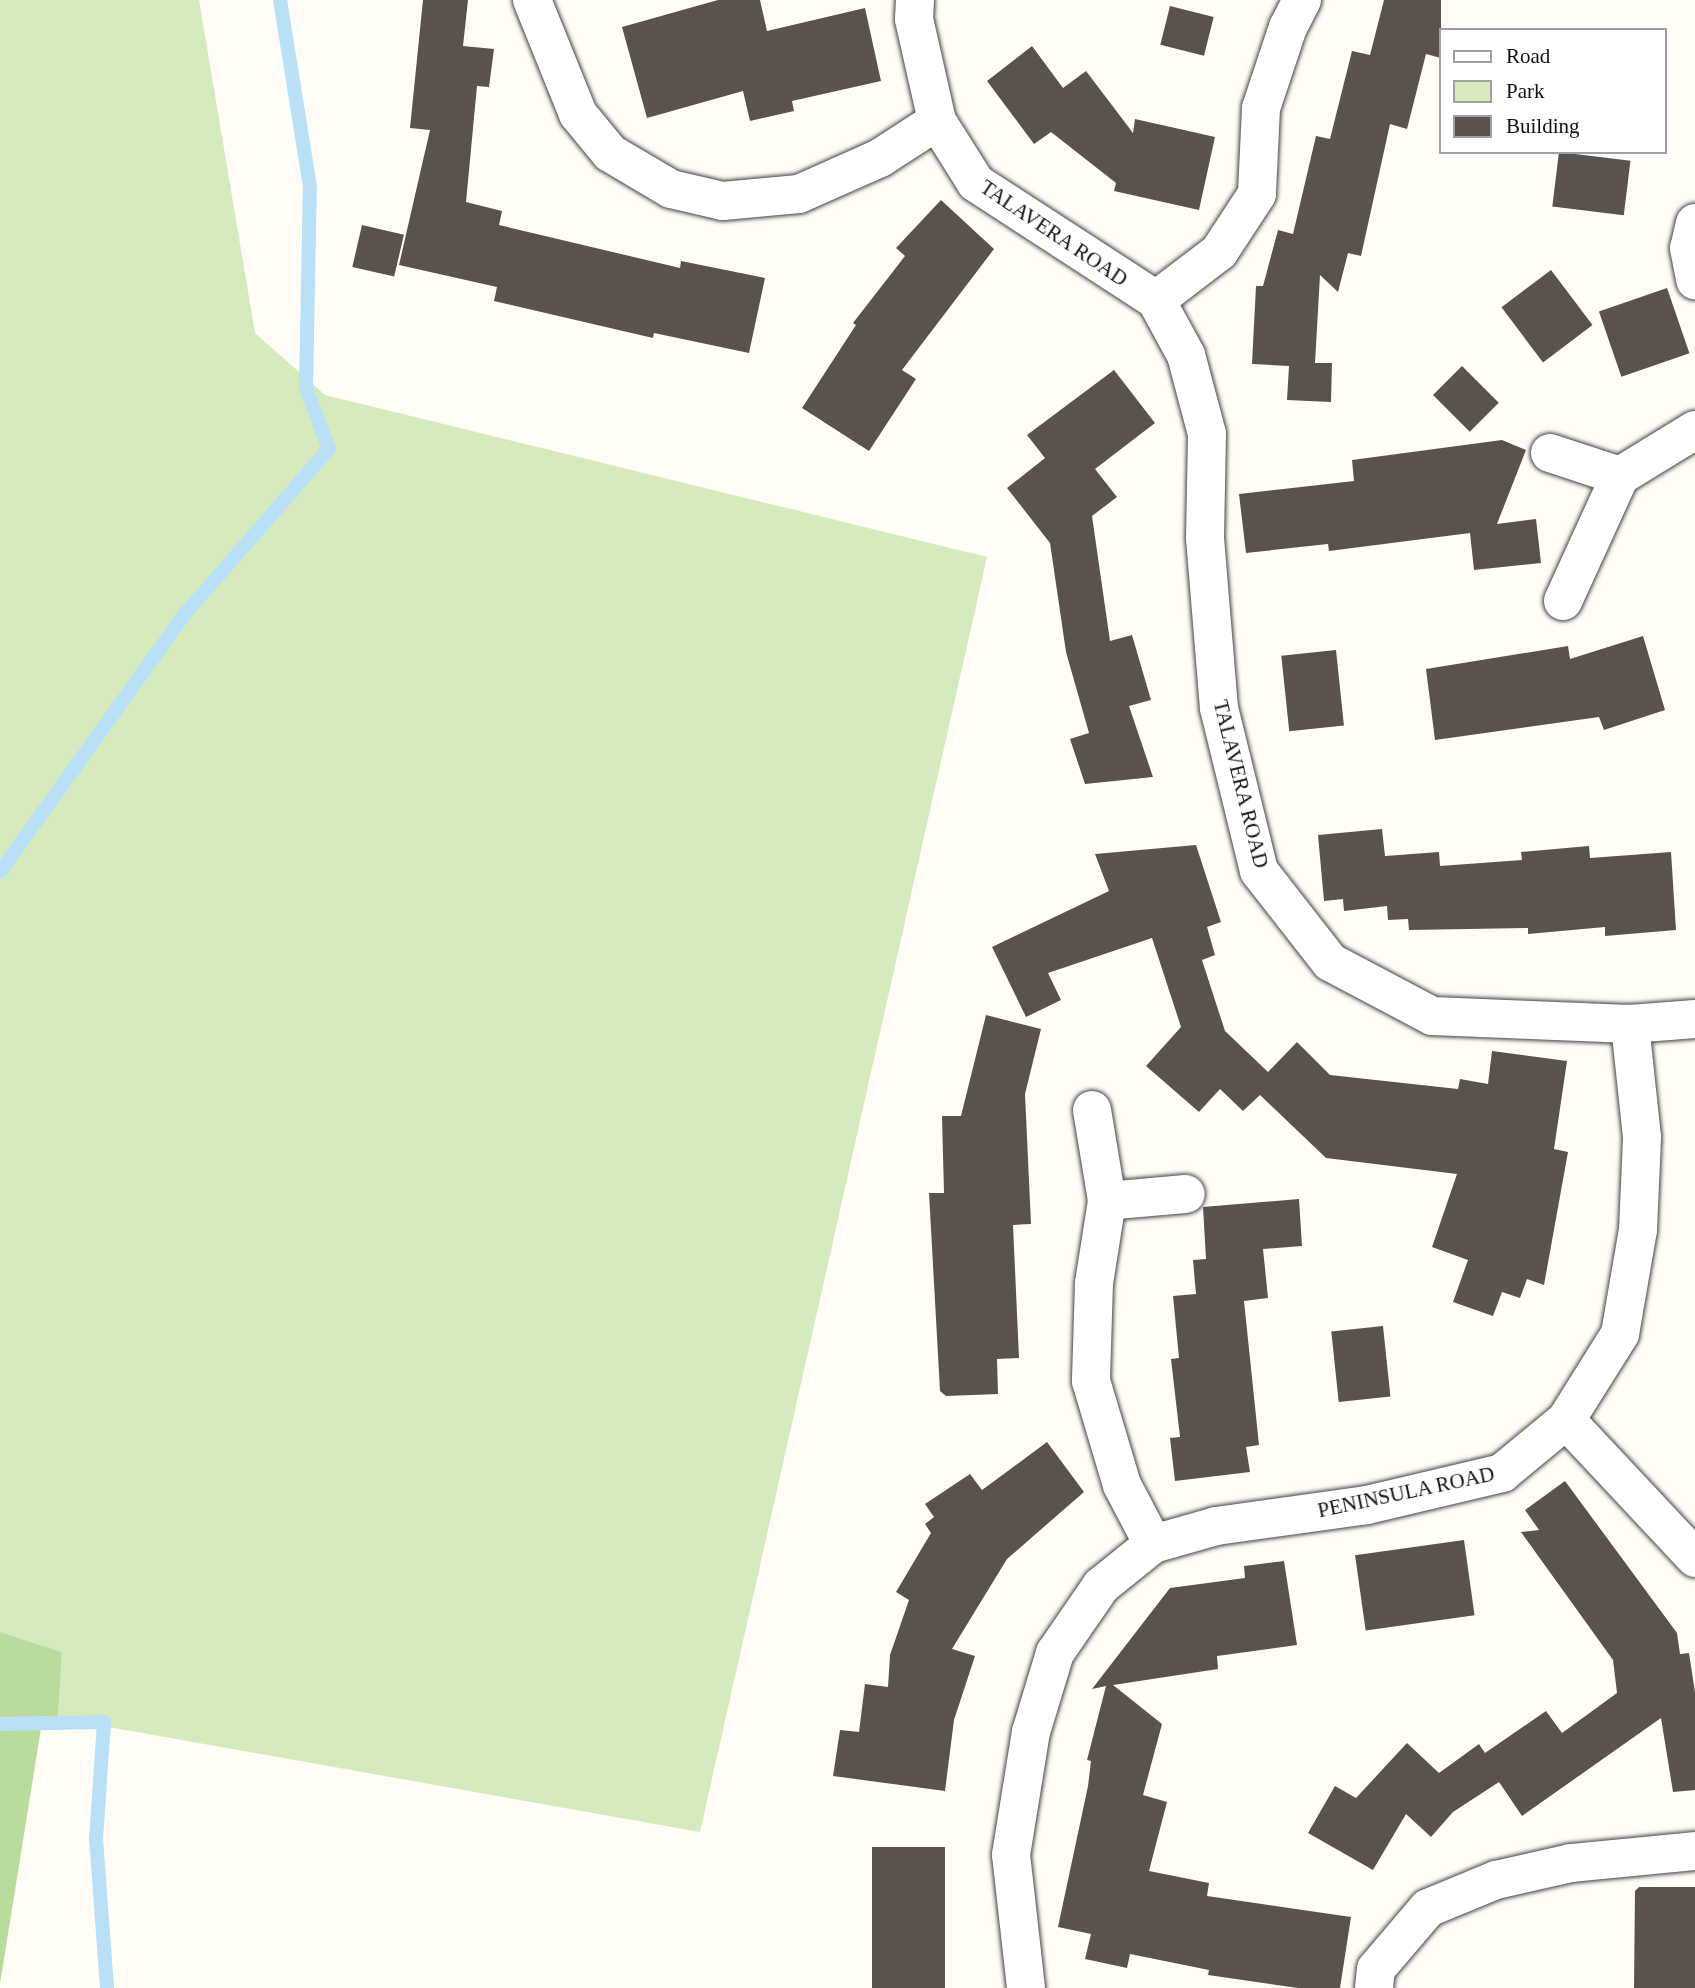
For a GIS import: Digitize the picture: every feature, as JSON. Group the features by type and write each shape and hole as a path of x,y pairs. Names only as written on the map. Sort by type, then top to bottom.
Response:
{"street":[{"path":"532,0 578,114 610,153 671,189 723,201 799,194 880,158 937,121"},
{"name":"TALAVERA ROAD","path":"915,0 914,19 937,121 976,183 1156,300 1186,355 1207,433 1205,538 1219,708 1259,871 1330,962 1432,1016 1630,1024 1695,1019"},
{"path":"1156,300 1219,252 1257,194 1261,108 1288,27 1302,0"},
{"path":"1695,223 1689,248 1695,280"},
{"path":"1563,601 1620,476 1695,430"},
{"path":"1550,453 1620,476"},
{"name":"PENINSULA ROAD","path":"1026,1988 1011,1855 1031,1732 1055,1653 1101,1586 1153,1544 1216,1526 1367,1505 1502,1473 1566,1420 1620,1334 1636,1243 1642,1137 1630,1024"},
{"path":"1092,1110 1107,1201 1094,1283 1091,1381 1122,1485 1153,1544"},
{"path":"1107,1201 1186,1194"},
{"path":"1566,1420 1695,1558"},
{"path":"1374,1988 1376,1969 1428,1908 1496,1880 1570,1863 1695,1851"}],"green space":[{"path":"0,0 199,0 255,333 325,395 987,557 700,1832 58,1718 62,1652 0,1632"},
{"path":"0,1632 62,1652 58,1718 43,1716 0,1984"}],"building":[{"path":"423,0 468,0 463,46 494,49 489,87 477,86 466,202 502,211 499,225 680,268 681,261 765,278 749,353 654,333 653,338 494,301 497,287 399,265 430,130 410,128"},
{"path":"718,0 760,0 767,31 865,8 881,81 792,101 794,111 750,121 743,91 647,118 622,27"},
{"path":"1384,0 1441,0 1440,58 1426,54 1407,129 1390,124 1361,256 1348,253 1338,292 1320,275 1315,363 1332,363 1331,402 1287,400 1289,366 1252,364 1256,286 1263,286 1278,230 1293,234 1316,136 1330,139 1352,51 1370,55"},
{"path":"1170,6 1214,17 1204,56 1160,45"},
{"path":"1032,46 1063,88 1086,71 1133,133 1135,119 1215,137 1199,210 1114,191 1116,183 1051,132 1034,144 987,81"},
{"path":"1559,154 1630,161 1624,215 1552,207"},
{"path":"941,200 994,249 902,370 916,379 869,451 802,408 856,325 853,323 905,256 896,248"},
{"path":"362,225 404,235 394,277 352,267"},
{"path":"1551,270 1593,325 1543,362 1501,307"},
{"path":"1667,288 1689,353 1621,377 1599,311"},
{"path":"1462,366 1499,403 1470,432 1433,395"},
{"path":"1114,370 1155,423 1095,469 1117,497 1092,516 1110,641 1132,635 1151,700 1129,706 1153,777 1085,784 1070,739 1089,733 1066,652 1050,543 1007,488 1045,458 1027,435"},
{"path":"1502,440 1526,450 1497,524 1536,519 1541,563 1474,570 1470,533 1329,551 1328,544 1246,553 1239,494 1354,481 1352,460"},
{"path":"1643,636 1665,710 1604,730 1599,717 1435,740 1426,669 1568,646 1570,659"},
{"path":"1336,650 1344,726 1289,731 1281,656"},
{"path":"1382,829 1385,856 1439,852 1440,866 1522,860 1521,852 1589,846 1590,858 1671,852 1676,930 1605,936 1605,927 1528,934 1528,928 1409,930 1408,919 1388,920 1387,906 1344,911 1343,899 1324,901 1318,835"},
{"path":"1196,845 1221,922 1207,927 1215,955 1202,960 1225,1031 1268,1072 1297,1042 1330,1075 1458,1089 1460,1079 1488,1084 1492,1051 1567,1061 1554,1149 1568,1152 1544,1285 1527,1279 1520,1298 1502,1292 1493,1316 1453,1302 1468,1260 1432,1247 1457,1174 1326,1158 1260,1095 1243,1111 1220,1089 1199,1112 1146,1066 1181,1027 1152,938 1048,973 1061,1000 1026,1017 992,947 1109,891 1095,854"},
{"path":"986,1015 1041,1029 1025,1094 1031,1224 1013,1225 1019,1358 997,1359 998,1394 946,1396 940,1391 929,1193 944,1193 942,1116 961,1116"},
{"path":"1299,1199 1302,1246 1263,1249 1268,1298 1244,1301 1259,1445 1246,1447 1250,1472 1175,1481 1170,1438 1180,1437 1171,1359 1179,1358 1173,1296 1196,1294 1193,1260 1206,1259 1203,1207"},
{"path":"1383,1326 1390,1397 1339,1402 1331,1331"},
{"path":"1047,1442 1084,1492 1007,1559 952,1649 975,1656 954,1720 945,1791 833,1776 840,1730 859,1732 865,1684 888,1687 890,1655 909,1600 896,1592 931,1533 925,1524 934,1517 925,1504 970,1474 982,1490"},
{"path":"1565,1481 1677,1633 1680,1654 1689,1653 1695,1692 1695,1790 1673,1792 1661,1718 1522,1816 1499,1782 1453,1812 1431,1837 1406,1814 1373,1870 1308,1833 1335,1786 1356,1798 1407,1743 1439,1773 1479,1744 1485,1753 1546,1711 1562,1733 1617,1693 1613,1660 1521,1532 1539,1530 1525,1510"},
{"path":"1464,1540 1475,1615 1366,1631 1355,1555"},
{"path":"1284,1561 1297,1645 1217,1656 1218,1669 1113,1685 1162,1724 1143,1795 1167,1802 1149,1871 1209,1883 1207,1896 1351,1917 1340,1988 1298,1988 1208,1975 1209,1970 1130,1954 1127,1968 1085,1959 1091,1934 1058,1927 1088,1786 1091,1761 1087,1760 1106,1686 1092,1689 1170,1588 1245,1578 1244,1566"},
{"path":"872,1847 945,1847 945,1988 872,1988"},
{"path":"1639,1887 1695,1887 1695,1988 1634,1988 1635,1891"}],"waterway":[{"path":"0,872 184,615 329,449 306,388 310,187 280,0"},
{"path":"0,1724 104,1722 96,1838 107,1988"}]}
